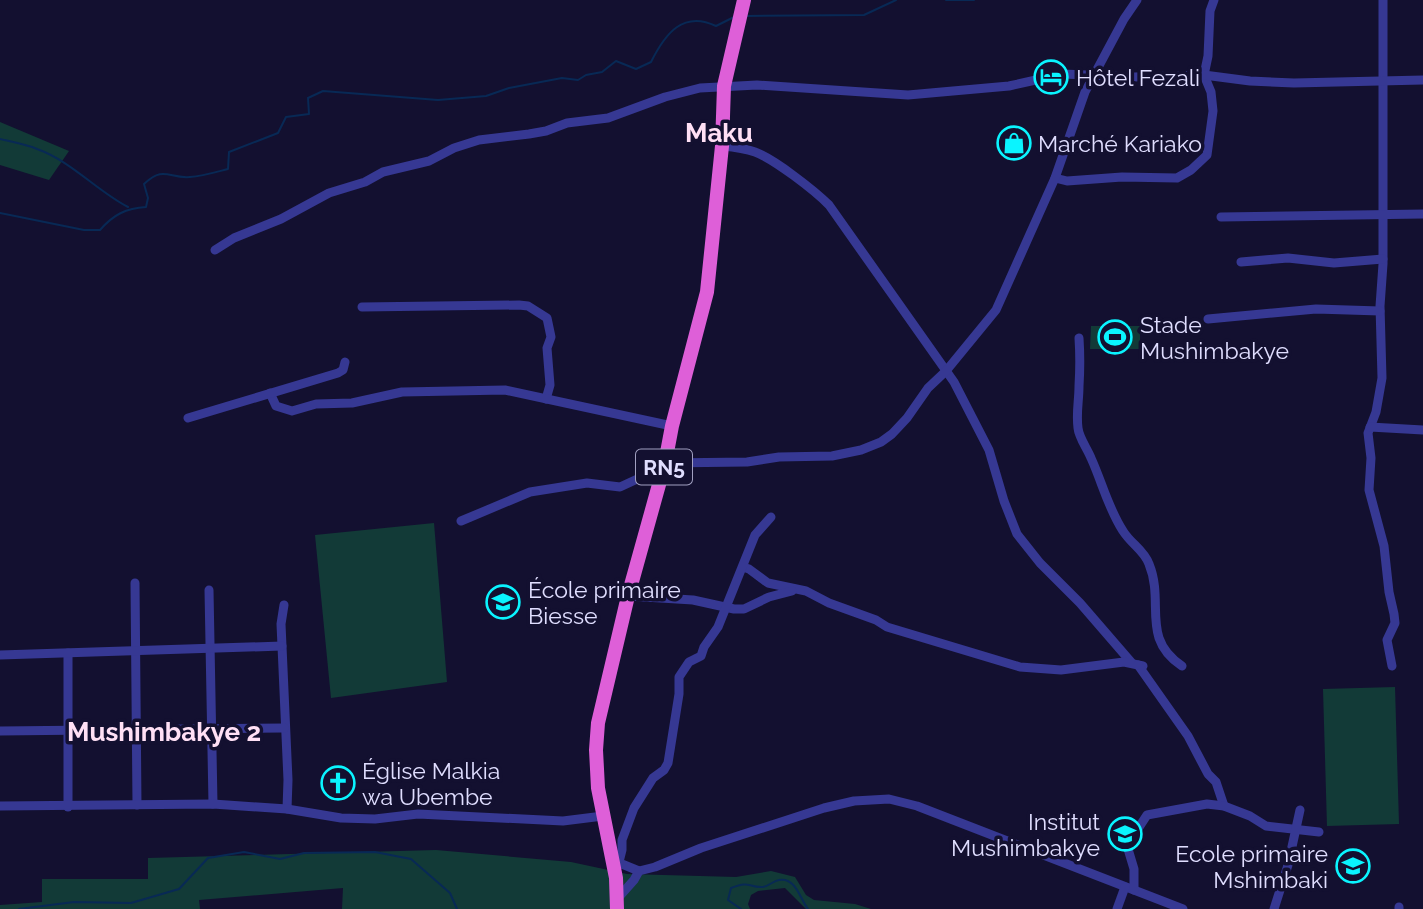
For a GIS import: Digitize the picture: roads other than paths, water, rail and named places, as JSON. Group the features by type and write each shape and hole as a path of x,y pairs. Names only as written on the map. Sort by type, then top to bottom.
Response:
{"highway":[{"name":"RN5","path":"618,903 615,861 598,788 596,738 628,596 708,292 722,146 724,86 741,11"}],"street":[{"path":"461,521 530,492 587,483 620,487 663,469 779,457 832,456 861,450 892,434 996,310 1055,178 1078,109 1093,75 1137,0"},
{"path":"1055,178 1061,181 1122,177 1177,178 1207,155 1213,111 1211,92 1204,75 1209,56 1208,34 1214,0"},
{"path":"1383,0 1383,260 1380,311 1382,378 1376,412 1368,433 1371,458 1369,490 1386,556 1395,623 1387,640 1392,666"},
{"path":"215,250 234,238 281,219 329,193 383,172 429,161 471,142 497,136 546,131 567,123 608,118 691,90 757,85 908,95 1009,86 1063,74 1135,77 1204,75 1294,83 1423,80"},
{"path":"722,146 745,149 766,156 819,195 841,221 954,382 984,439 1017,534 1040,563 1137,664 1188,736 1208,774 1216,782 1224,806"},
{"path":"1221,217 1423,214"},
{"path":"1241,262 1288,258 1334,263 1383,260"},
{"path":"362,307 528,306 545,315 550,328 551,341 547,348 550,385 546,399"},
{"path":"1208,319 1316,309 1380,311"},
{"path":"1079,338 1080,385 1076,409 1080,436 1108,503 1123,531 1145,555 1153,575 1157,637 1167,655 1182,666"},
{"path":"188,418 338,373 343,370 345,362"},
{"path":"270,393 276,406 292,411 316,404 352,403 402,392 505,390 672,426"},
{"path":"1370,427 1423,430"},
{"path":"771,517 755,535 718,627 701,656 690,662 679,677 679,694 668,763 647,787 634,808 621,840 622,850 615,861 633,871 639,871 824,808 876,799 917,806 1183,909"},
{"path":"1121,545 1134,544"},
{"path":"743,567 768,583 806,591 887,627 1020,667 1061,670 1137,664"},
{"path":"135,583 137,805"},
{"path":"209,590 213,804"},
{"path":"628,596 693,600 744,609 769,597 794,590"},
{"path":"284,605 282,646 287,809"},
{"path":"0,655 282,646"},
{"path":"68,653 68,807"},
{"path":"0,731 284,728"},
{"path":"0,806 213,804 375,819 418,814 605,822 626,831"},
{"path":"1117,909 1130,889 1135,869 1128,849 1130,841 1147,815 1207,804 1224,806 1250,816 1266,826 1319,832"},
{"path":"1274,909 1300,810"},
{"path":"618,903 639,871"}],"waterway":[{"path":"746,16 864,15 896,0"},
{"path":"946,0 974,0"},
{"path":"0,213 84,230 100,230 120,213 146,207 148,198 144,184 151,178 162,174 195,176 228,169 229,152 278,133 286,117 309,114 308,98 323,91 438,100 486,96 509,88 562,78 578,80 586,75 602,72 616,61 636,69 651,62 662,42 685,23 694,21 716,26 734,17"},
{"path":"0,139 49,154 128,207"},
{"path":"19,909 74,902 131,903 179,889 208,858 244,852 280,859 304,853 375,852 411,859 450,893 457,909"},
{"path":"741,909 728,900 731,888 746,884 763,887 785,880 794,885 808,909"}],"place":[{"name":"Hôtel Fezali","path":"1051,77"},
{"name":"Marché Kariako","path":"1014,143"},
{"name":"Stade Mushimbakye","path":"1115,337"},
{"name":"École primaire Biesse","path":"503,602"},
{"name":"Église Malkia wa Ubembe","path":"338,783"},
{"name":"Institut Mushimbakye","path":"1125,834"},
{"name":"Ecole primaire Mshimbaki","path":"1353,866"}],"district":[{"name":"Maku","path":"719,133"},
{"name":"Mushimbakye 2","path":"164,732"}]}
